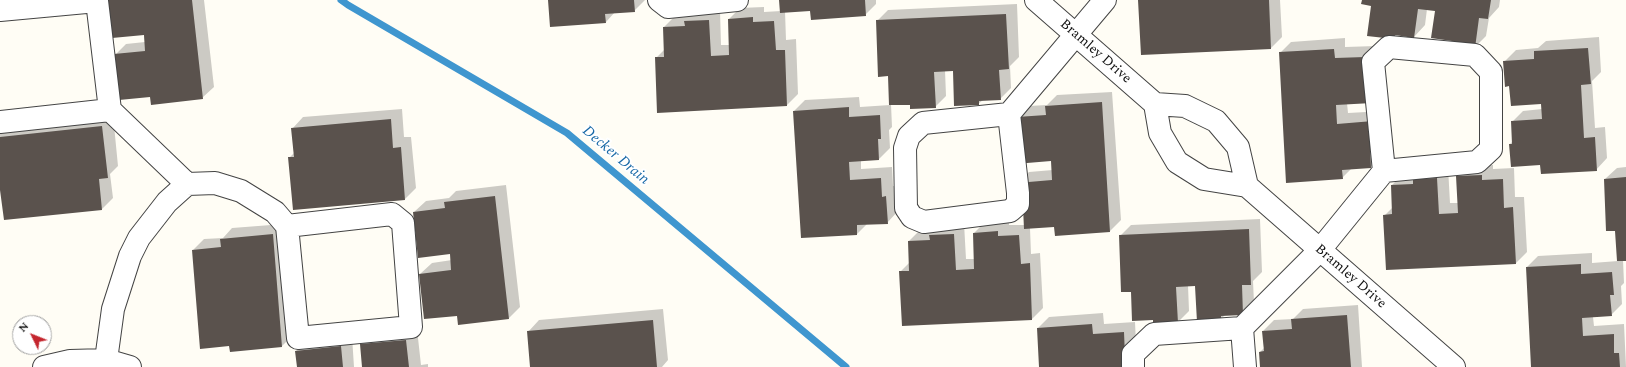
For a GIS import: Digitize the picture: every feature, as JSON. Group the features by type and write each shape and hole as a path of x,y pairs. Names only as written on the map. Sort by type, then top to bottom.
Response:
{"street":[{"path":"659,0 668,7 737,0"},
{"name":"Bramley Drive","path":"1036,0 1155,104"},
{"path":"1009,114 1018,204 1010,211 924,222 912,217 906,208 905,148 909,136 923,123 1009,114 1105,0"},
{"path":"0,10 97,1 110,110 187,184"},
{"path":"1133,367 1133,354 1154,334 1242,328 1319,251 1384,171 1373,62 1389,47 1475,55 1491,72 1491,149 1477,162 1384,171"},
{"path":"1155,104 1185,106 1216,121 1238,147 1247,186 1204,179 1176,162 1160,133 1155,104"},
{"path":"0,122 110,110"},
{"path":"106,360 113,309 130,256 139,238 167,202 187,184 215,183 241,190 275,212 287,226 298,338 411,327 403,223 392,214 287,226"},
{"name":"Bramley Drive","path":"1247,186 1319,251 1454,367"},
{"path":"1242,328 1245,367"},
{"path":"44,367 70,361 106,360 130,367"}],"building":[{"path":"108,0 192,0 203,99 151,105 150,97 119,100 114,54 145,51 144,35 112,38"},
{"path":"548,0 634,0 635,12 605,14 606,23 550,27"},
{"path":"779,0 865,0 866,16 811,20 810,11 780,13"},
{"path":"1138,0 1269,0 1271,49 1141,55"},
{"path":"1362,0 1491,0 1488,19 1479,18 1475,48 1452,45 1452,41 1431,38 1435,11 1418,9 1414,38 1395,35 1394,39 1367,36 1371,6 1361,4"},
{"path":"1006,14 1009,69 999,70 1001,100 979,101 979,105 954,106 953,71 934,72 936,108 910,109 910,105 889,105 888,76 878,77 876,20"},
{"path":"753,17 753,22 774,21 776,50 785,50 787,106 657,113 655,57 664,57 663,27 685,26 684,21 709,20 711,56 729,55 728,19"},
{"path":"1588,48 1591,84 1581,85 1584,138 1595,137 1597,171 1541,174 1540,165 1511,167 1509,144 1512,144 1511,121 1542,119 1541,104 1511,106 1509,86 1505,87 1503,61 1534,59 1534,51"},
{"path":"1334,49 1335,58 1365,57 1372,103 1336,105 1337,124 1373,121 1375,147 1370,147 1371,168 1342,170 1343,179 1286,183 1279,52"},
{"path":"1102,102 1110,232 1055,236 1054,227 1024,229 1023,207 1017,183 1052,180 1051,161 1015,164 1017,117 1046,115 1045,106"},
{"path":"849,107 849,117 880,115 881,139 878,139 879,160 849,162 850,180 881,178 882,197 886,196 888,224 857,225 857,235 801,238 793,111"},
{"path":"391,119 393,148 401,147 405,200 293,210 288,157 294,157 291,128"},
{"path":"102,126 108,178 99,179 102,210 4,220 0,190 0,137"},
{"path":"1482,175 1482,180 1503,179 1504,208 1513,207 1516,264 1386,270 1383,215 1392,214 1391,185 1413,184 1413,179 1437,178 1439,214 1458,213 1456,176"},
{"path":"1626,177 1626,261 1617,261 1615,231 1606,231 1604,179"},
{"path":"495,196 509,319 458,325 457,316 424,319 419,274 451,270 450,254 418,258 413,212 445,208 444,202"},
{"path":"1249,229 1251,285 1242,285 1243,315 1221,316 1221,320 1197,322 1195,286 1176,287 1178,323 1153,324 1153,320 1132,321 1131,292 1121,292 1119,235"},
{"path":"998,231 998,236 1019,235 1021,264 1030,263 1032,320 902,326 899,271 909,271 908,241 930,240 929,235 954,234 956,270 974,269 973,233"},
{"path":"273,234 282,347 230,352 229,346 200,349 192,250 221,247 220,239"},
{"path":"1581,264 1581,274 1612,272 1614,295 1610,295 1612,316 1582,318 1583,336 1614,334 1614,353 1619,353 1620,367 1531,367 1526,267"},
{"path":"1347,315 1351,367 1260,367 1259,352 1264,351 1262,331 1292,329 1291,319"},
{"path":"653,320 657,367 530,367 527,331"},
{"path":"1092,324 1093,334 1124,332 1125,356 1122,356 1122,367 1039,367 1037,328"},
{"path":"406,340 409,367 362,367 360,344"},
{"path":"341,346 343,367 297,367 295,351"}],"waterway":[{"name":"Decker Drain","path":"341,0 567,133 846,367"}]}
